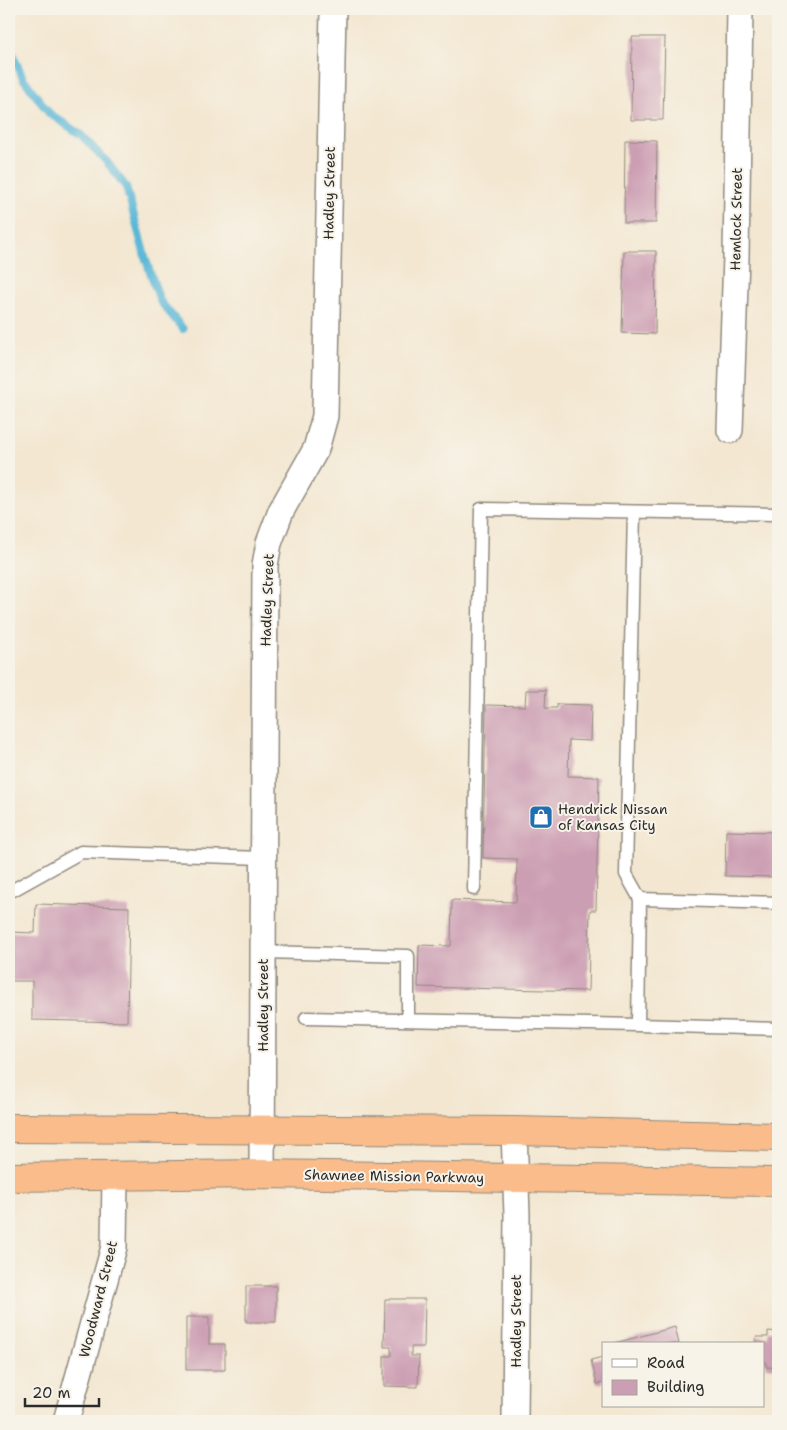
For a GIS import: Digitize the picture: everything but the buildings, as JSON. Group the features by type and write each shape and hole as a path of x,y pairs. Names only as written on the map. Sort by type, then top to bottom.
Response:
{"highway":[{"path":"9,1128 514,1131 778,1137"},
{"name":"Shawnee Mission Parkway","path":"9,1177 262,1174 778,1182"}],"street":[{"name":"Hadley Street","path":"262,1174 265,565 269,543 281,511 316,449 325,416 333,9"},
{"name":"Hemlock Street","path":"730,430 736,257 740,9"},
{"name":"Hadley Street","path":"514,1131 517,1216 515,1421"},
{"name":"Woodward Street","path":"66,1421 114,1247 115,1175"}],"lane":[{"path":"474,889 481,509 778,514"},
{"path":"634,512 626,874 640,899 638,1025"},
{"path":"9,890 13,890 81,852 264,858"},
{"path":"640,899 778,903"},
{"path":"264,952 408,956 408,1020"},
{"path":"306,1018 778,1029"}],"waterway":[{"path":"9,46 23,78 49,113 81,135 107,162 126,187 146,260 160,301 183,329"}],"place":[{"name":"Hendrick Nissan of Kansas City","path":"541,817"}]}
